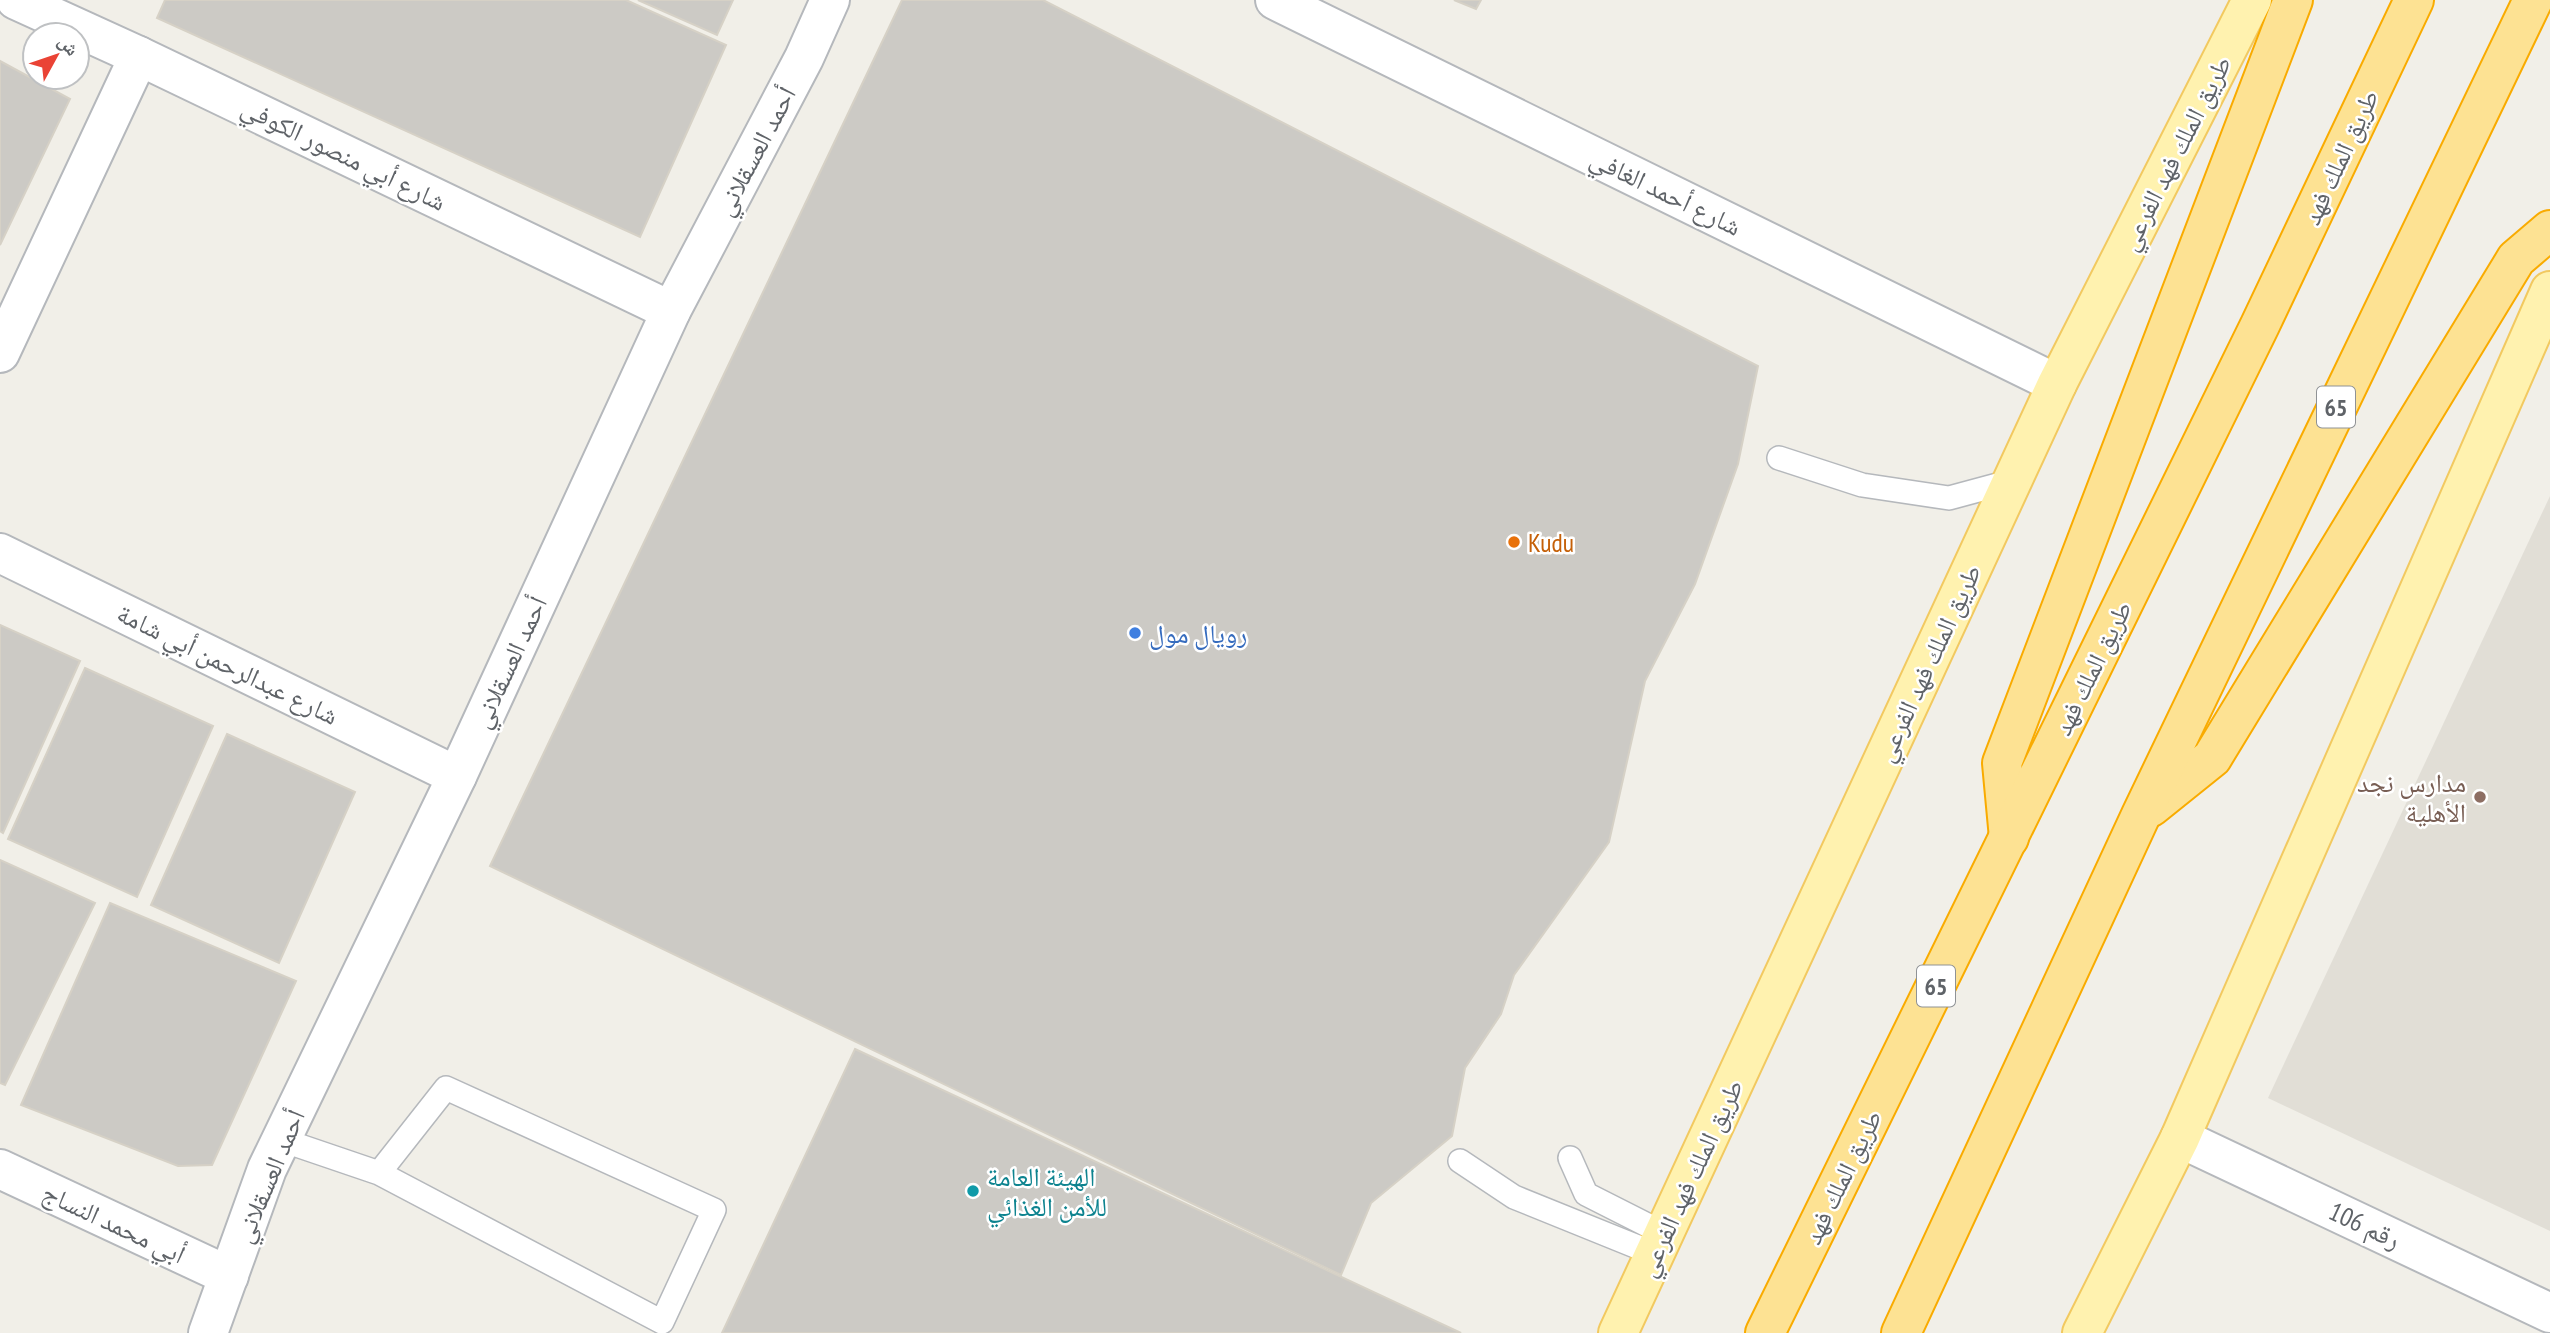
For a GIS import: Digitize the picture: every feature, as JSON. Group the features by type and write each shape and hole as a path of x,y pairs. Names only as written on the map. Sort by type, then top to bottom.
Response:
{"highway":[{"path":"2009,838 2002,763 2293,0"},
{"name":"طريق الملك فهد","path":"1765,1333 2107,639 2414,0"},
{"name":"65","path":"1901,1333 2141,815 2533,0"},
{"path":"2141,815 2212,758 2516,259 2550,230"}],"main road":[{"name":"طريق الملك فهد الفرعي","path":"1618,1333 2057,384 2252,0"},
{"path":"2082,1333 2180,1138 2541,338 2550,291"}],"street":[{"name":"شارع أبي منصور الكوفي","path":"16,0 139,56 671,311"},
{"name":"أحمد العسقلاني","path":"208,1333 267,1169 457,775 671,311 804,58 830,0"},
{"name":"شارع أحمد الغافي","path":"1275,0 2057,384"},
{"path":"0,353 139,56"},
{"name":"شارع عبدالرحمن أبي شامة","path":"0,553 457,775"},
{"name":"رقم 106","path":"2180,1138 2550,1313"},
{"name":"أبي محمد النساج","path":"0,1169 229,1276"}],"lane":[{"path":"1779,458 1862,485 1949,498 2012,481"},
{"path":"282,1140 379,1173 662,1322 714,1210 446,1088 379,1173"},
{"path":"1570,1158 1586,1194 1660,1244"},
{"path":"1460,1161 1514,1197 1660,1244"}],"shaded area":[{"name":"مدارس نجد الأهلية","path":"2550,496 2550,1231 2268,1098"}],"building":[{"path":"165,0 626,0 726,45 640,237 157,18"},
{"path":"638,0 733,0 717,35"},
{"name":"رويال مول","path":"902,0 1043,0 1758,366 1738,464 1695,584 1645,681 1609,842 1514,975 1501,1014 1465,1068 1452,1136 1371,1203 1341,1275 490,866"},
{"path":"1454,0 1481,0 1476,9"},
{"path":"0,61 21,72 21,91 55,91 70,99 0,245"},
{"path":"0,625 80,661 3,833 0,831"},
{"path":"85,668 213,726 137,897 8,839"},
{"path":"227,734 355,792 279,963 151,905"},
{"path":"0,860 95,903 5,1085 0,1083"},
{"path":"110,903 296,981 212,1165 178,1166 21,1105"},
{"name":"الهيئة العامة للأمن الغذائي","path":"855,1049 1461,1333 722,1333"}],"place":[{"name":"Kudu","path":"1514,542"},
{"name":"رويال مول","path":"1135,633"},
{"name":"مدارس نجد الأهلية","path":"2480,797"},
{"name":"الهيئة العامة للأمن الغذائي","path":"973,1191"}]}
